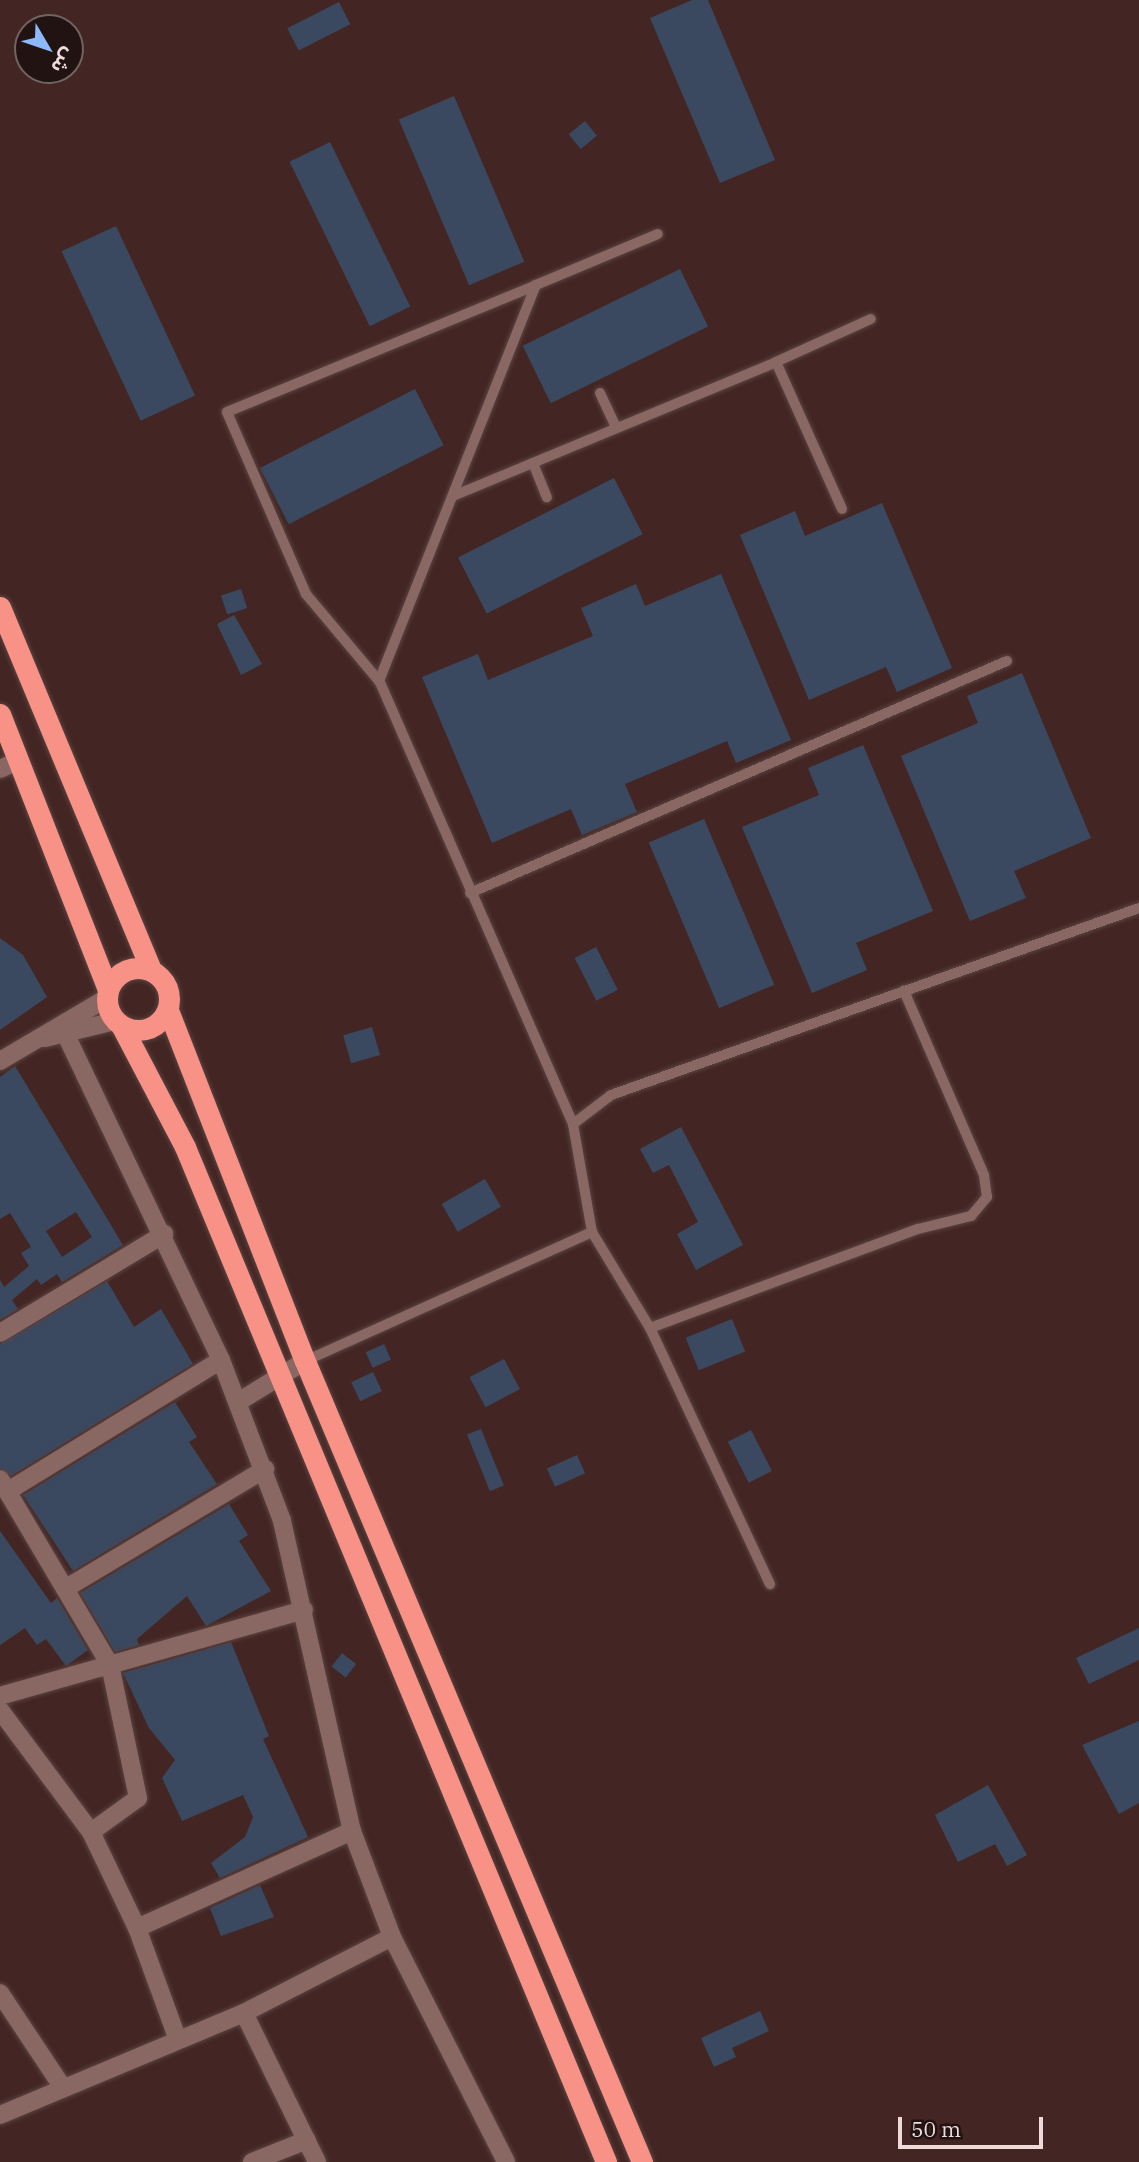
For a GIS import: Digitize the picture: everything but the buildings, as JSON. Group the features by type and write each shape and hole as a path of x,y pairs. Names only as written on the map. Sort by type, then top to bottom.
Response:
{"highway":[{"path":"0,607 151,970 169,992 167,1010 305,1361 642,2162"},
{"path":"0,714 9,764 108,993 118,1023 185,1147 606,2162"},
{"path":"108,993 121,973 151,970"},
{"path":"118,1023 148,1029 167,1010"}],"street":[{"path":"0,1061 41,1038 108,993"},
{"path":"41,1038 118,1023"},
{"path":"66,1035 164,1234 221,1360 265,1469 304,1610 352,1830 392,1937 506,2162"},
{"path":"0,1333 164,1234"},
{"path":"91,1832 138,1798 110,1665 68,1587 4,1485 221,1360"},
{"path":"238,1402 305,1361"},
{"path":"68,1587 265,1469"},
{"path":"0,1696 304,1610"},
{"path":"0,1710 91,1832 137,1928 178,2040"},
{"path":"137,1928 352,1830"},
{"path":"0,2115 244,2013 392,1937"},
{"path":"0,1993 63,2088"},
{"path":"244,2013 317,2162"},
{"path":"252,2162 307,2140"}],"lane":[{"path":"658,234 227,412 306,594 379,681 573,1124 592,1232 650,1328 770,1584"},
{"path":"379,681 537,285"},
{"path":"453,496 776,362 871,319"},
{"path":"776,362 842,509"},
{"path":"600,393 616,428"},
{"path":"533,463 547,498"},
{"path":"470,893 1007,661"},
{"path":"573,1124 611,1095 1139,908"},
{"path":"650,1328 918,1229 971,1216 987,1197 984,1175 904,991"},
{"path":"305,1361 592,1232"}]}
